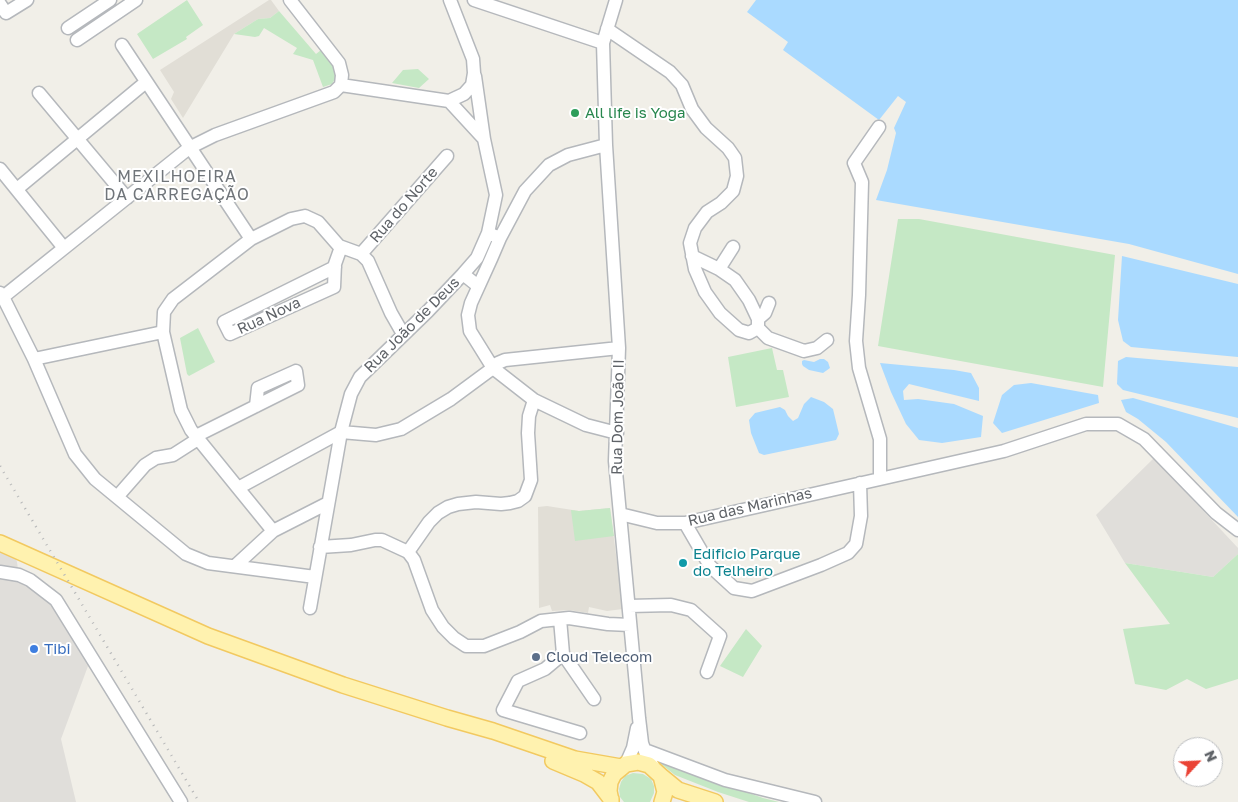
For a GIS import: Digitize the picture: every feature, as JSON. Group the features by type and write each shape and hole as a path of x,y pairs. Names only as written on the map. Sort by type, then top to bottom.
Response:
{"main road":[{"path":"0,543 208,636 344,685 493,731 575,759 624,766"},
{"path":"447,718 584,774 598,782 611,801"},
{"path":"611,801 609,790 614,774 624,766 638,762 644,763 658,772 678,790 715,802"},
{"path":"658,772 665,792 662,802"}],"street":[{"path":"3,8 27,0"},
{"path":"68,28 110,0"},
{"path":"78,40 136,0"},
{"path":"290,0 339,63 342,74 340,85 334,92 215,135 189,148 128,198 2,295 34,359 76,454 95,480 186,554 208,563 315,577"},
{"path":"450,0 473,59 484,139 496,195 494,236 469,309 469,326 473,337 493,368 534,400 586,425 617,433"},
{"path":"474,0 603,43"},
{"name":"Rua Dom João II","path":"616,0 603,43 606,145 619,348 615,460 639,718"},
{"path":"607,29 670,72 682,85 692,109 706,128 728,148 734,158 737,176 733,191 721,203 707,212 694,228 690,243 694,269 705,292 720,314 739,330 750,332 759,326 769,303"},
{"path":"122,45 251,239"},
{"path":"340,85 449,101 464,94 472,85 474,73"},
{"path":"17,189 146,82"},
{"path":"39,93 128,198"},
{"path":"449,101 484,139"},
{"path":"879,127 854,163 862,182 856,341 859,368 880,439 880,479"},
{"path":"494,236 525,191 549,165 568,155 606,145"},
{"name":"Rua do Norte","path":"361,254 447,156"},
{"path":"0,169 64,248"},
{"path":"273,531 197,438 181,410 163,332 164,312 173,298 251,239 291,219 305,216 318,222 341,247 361,254 374,271 391,313 403,334"},
{"name":"Rua João de Deus","path":"310,608 341,432 351,394 360,377 428,311 463,274 494,236"},
{"name":"Rua Nova","path":"335,267 224,322 230,334 334,287 335,267 341,247"},
{"path":"719,269 733,247"},
{"path":"692,256 719,269 747,287 759,326 768,338 804,351 817,348 826,340"},
{"path":"463,274 478,286"},
{"path":"759,326 775,327"},
{"path":"34,359 163,332"},
{"path":"238,488 341,432 376,435 401,428 451,399 493,368 498,362 619,348"},
{"path":"408,552 438,513 448,507 476,502 510,503 518,501 525,496 532,480 528,433 534,400"},
{"path":"117,497 145,465 156,458 173,455 197,438 256,406"},
{"name":"Rua das Marinhas","path":"620,514 657,523 686,523 1004,451 1086,424 1118,424 1144,439 1216,513 1238,530"},
{"path":"686,523 710,566 734,588 752,591 848,553 856,544 861,516 860,483"},
{"path":"235,566 273,531 328,503"},
{"path":"320,547 382,540 408,552 416,566 432,610 443,627 466,646 484,646 541,622 560,619 569,618 608,624 630,625"},
{"path":"0,572 19,575 30,580 56,600 181,802"},
{"path":"629,606 671,605 691,610 720,636 707,672"},
{"path":"560,619 563,654 594,699"},
{"path":"563,654 545,669 518,681 502,710 580,733"},
{"path":"639,718 645,750 658,772"},
{"path":"624,766 633,748 639,718"},
{"path":"645,750 725,780 815,802"}],"shaded area":[{"path":"269,0 279,11 270,18 258,19 234,34 183,118 171,99 174,92 160,70"},
{"path":"1154,458 1238,548 1238,554 1213,577 1125,563 1096,515"},
{"path":"547,506 579,511 610,508 623,609 607,611 589,607 588,613 569,610 552,611 550,605 539,608 538,507"},
{"path":"0,543 15,550 19,575 44,590 94,661 88,666 61,739 76,802 0,802"}],"green space":[{"path":"187,0 203,25 186,37 187,39 153,59 137,34"},
{"path":"279,11 316,54 321,50 335,68 336,77 332,84 323,87 313,60 293,54 297,48 264,28 259,36 255,37 234,34 258,19 270,18"},
{"path":"418,69 429,79 419,88 392,83 403,70"},
{"path":"898,219 919,219 1115,255 1103,387 878,346"},
{"path":"198,328 215,362 189,376 180,338"},
{"path":"772,348 777,370 783,370 789,397 736,407 728,357"},
{"path":"610,508 614,536 575,541 571,510"},
{"path":"1238,554 1238,679 1206,689 1187,679 1166,690 1135,684 1123,629 1170,624 1125,563 1213,577"},
{"path":"746,629 762,646 743,677 720,666"},
{"path":"656,760 779,802 749,802 718,792 675,775"},
{"path":"633,773 643,774 651,779 654,793 650,802 624,802 620,797 619,789 621,782 625,776"}],"water":[{"path":"756,0 1238,0 1238,274 1129,244 876,200 887,170 896,133 894,128 906,102 898,96 879,120 783,50 788,42 747,12"},
{"path":"1122,256 1238,284 1238,357 1131,347 1123,341 1118,320"},
{"path":"1126,357 1238,367 1238,418 1123,390 1117,384 1118,361"},
{"path":"820,359 828,362 830,368 823,373 809,370 802,364 804,360 814,362"},
{"path":"880,363 971,373 979,388 979,401 909,384 903,391 904,400 918,399 954,404 983,416 981,437 942,443 919,440 906,424"},
{"path":"1031,383 1098,395 1099,403 1002,433 993,423 1002,395 1014,385"},
{"path":"811,397 824,402 833,409 839,434 836,440 764,455 759,453 751,433 749,420 755,413 780,407 785,410 793,421 798,418 804,404"},
{"path":"1133,398 1238,428 1238,517 1166,442 1138,419 1126,412 1121,400"}],"railway":[{"path":"0,466 199,802"}],"place":[{"name":"All life is Yoga","path":"575,113"},
{"name":"Edificio Parque do Telheiro","path":"683,563"},
{"name":"Tibi","path":"34,649"},
{"name":"Cloud Telecom","path":"536,657"}],"district":[{"name":"MEXILHOEIRA DA CARREGAÇÃO","path":"177,186"}]}
